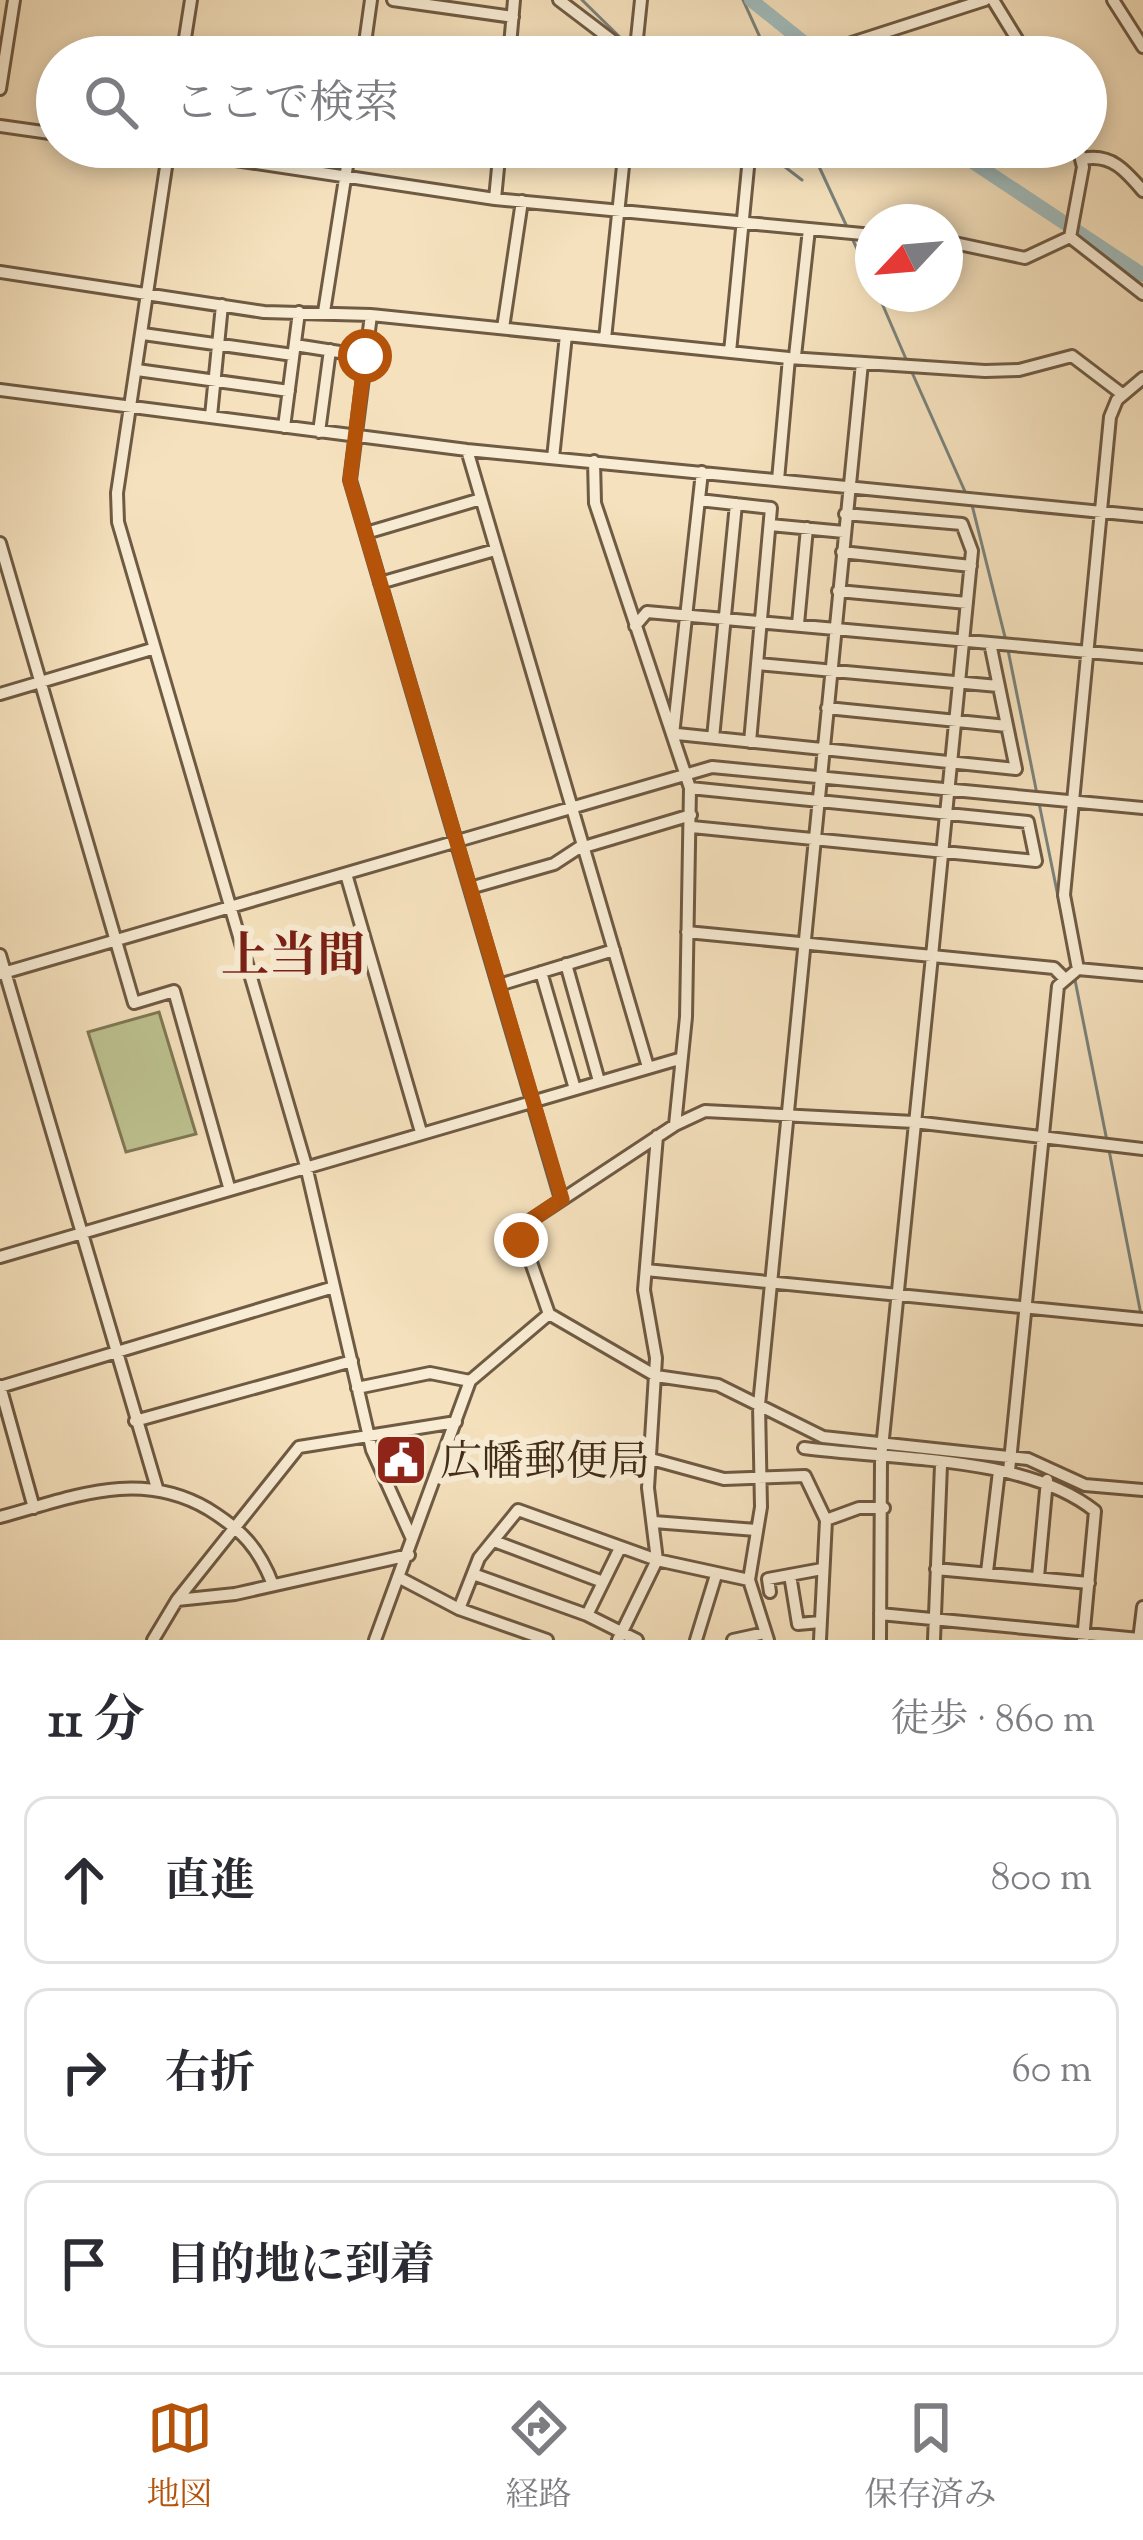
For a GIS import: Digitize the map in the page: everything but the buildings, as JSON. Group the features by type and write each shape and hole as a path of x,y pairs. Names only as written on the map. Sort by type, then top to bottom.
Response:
{"street":[{"path":"0,89 14,0"},
{"path":"185,36 191,0"},
{"path":"366,36 371,0"},
{"path":"393,0 512,17"},
{"path":"510,36 514,0"},
{"path":"559,0 611,36"},
{"path":"637,36 641,0"},
{"path":"874,36 989,0 1014,36"},
{"path":"1113,0 1143,47"},
{"path":"0,126 36,131"},
{"path":"1107,160 1118,165 1143,191"},
{"path":"166,168 116,508 152,649 306,1166 369,1436 412,1539"},
{"path":"287,168 495,199 855,234"},
{"path":"324,311 347,168"},
{"path":"495,199 498,168"},
{"path":"605,339 623,168"},
{"path":"730,352 749,168"},
{"path":"1071,229 1079,168"},
{"path":"503,328 522,201"},
{"path":"778,480 808,229"},
{"path":"963,245 1025,258 1071,229"},
{"path":"1071,229 1143,294"},
{"path":"0,272 222,305 908,367 1019,370 1072,356 1122,394"},
{"path":"211,416 222,305"},
{"path":"284,427 299,312"},
{"path":"371,315 350,480 562,1199"},
{"path":"143,334 365,356"},
{"path":"554,458 566,335"},
{"path":"319,432 330,350"},
{"path":"733,1640 767,1637 749,1580 762,1478 759,1405 862,363"},
{"path":"137,370 289,392"},
{"path":"1078,969 1064,896 1110,417 1122,394 1143,378"},
{"path":"0,390 131,411 211,416 353,441 1143,516"},
{"path":"467,450 648,1067"},
{"path":"594,461 596,503 690,788 675,1125"},
{"path":"675,735 702,472"},
{"path":"366,533 481,500"},
{"path":"699,500 771,508 750,742"},
{"path":"713,738 736,504"},
{"path":"845,514 962,524 973,551 882,1443 880,1640"},
{"path":"770,525 844,532"},
{"path":"798,624 807,528"},
{"path":"0,543 134,1003 174,991 230,1186"},
{"path":"380,583 495,550"},
{"path":"842,552 971,566"},
{"path":"838,590 967,603"},
{"path":"635,626 647,612 687,614 1143,657"},
{"path":"675,735 1016,769 989,643"},
{"path":"0,694 152,649"},
{"path":"758,664 998,686"},
{"path":"826,708 1007,726"},
{"path":"3,973 726,766 1143,808"},
{"path":"470,888 554,864 584,846 691,821 813,839 1036,861 1028,822 690,788"},
{"path":"346,874 421,1132"},
{"path":"687,932 1054,968 1064,978"},
{"path":"499,985 614,950"},
{"path":"0,955 158,1488"},
{"path":"566,964 598,1077"},
{"path":"987,1572 1004,1471 1012,1457 1058,986 1078,969 1143,975"},
{"path":"541,972 574,1084"},
{"path":"0,1257 532,1101 598,1077 679,1059"},
{"path":"1143,1149 914,1122 716,1110 675,1125 519,1228 549,1314 656,1376 718,1385 823,1437 1012,1457 1046,1464 1085,1485 1143,1490"},
{"path":"620,1635 657,1560 648,1488 656,1376 646,1270 657,1136"},
{"path":"646,1270 1139,1319"},
{"path":"34,1508 0,1387 334,1286"},
{"path":"375,1640 470,1382 549,1314"},
{"path":"135,1421 352,1361"},
{"path":"357,1388 430,1373 470,1382"},
{"path":"153,1640 177,1600 299,1447 456,1423"},
{"path":"804,1448 1047,1480 1095,1511 1084,1637"},
{"path":"651,1459 724,1479 805,1476 826,1520 820,1640"},
{"path":"934,1640 941,1465"},
{"path":"1037,1577 1047,1480"},
{"path":"0,1517 91,1490 158,1488 184,1496 234,1527 254,1545 273,1585"},
{"path":"826,1520 859,1508 884,1508"},
{"path":"460,1609 472,1574 518,1510 657,1560 749,1580"},
{"path":"654,1522 756,1530"},
{"path":"494,1541 603,1582"},
{"path":"587,1615 620,1548"},
{"path":"177,1600 409,1555"},
{"path":"770,1592 768,1579 822,1569"},
{"path":"936,1569 1089,1583"},
{"path":"472,1574 587,1615 637,1640"},
{"path":"698,1640 716,1575"},
{"path":"790,1575 798,1624 820,1622"},
{"path":"398,1577 460,1609 547,1640"},
{"path":"880,1614 1139,1639 1143,1607"}],"green space":[{"path":"159,1012 196,1134 126,1152 88,1032"}],"waterway":[{"path":"582,0 619,36"},
{"path":"743,0 759,36"},
{"path":"751,0 796,36"},
{"path":"786,168 802,180"},
{"path":"820,168 847,227"},
{"path":"982,168 1143,275"},
{"path":"851,236 855,245"},
{"path":"886,312 906,359"},
{"path":"910,368 967,496"},
{"path":"133,412 177,418"},
{"path":"323,437 349,441"},
{"path":"359,442 432,451"},
{"path":"972,505 1006,641"},
{"path":"1008,650 1037,794"},
{"path":"1039,803 1073,970"},
{"path":"1075,980 1107,1141"},
{"path":"1109,1150 1143,1325"}],"place":[{"name":"広幡郵便局","path":"401,1460"}],"district":[{"name":"上当間","path":"293,954"}],"route":[{"path":"365,356 350,480 562,1199 519,1228 521,1240"}]}
